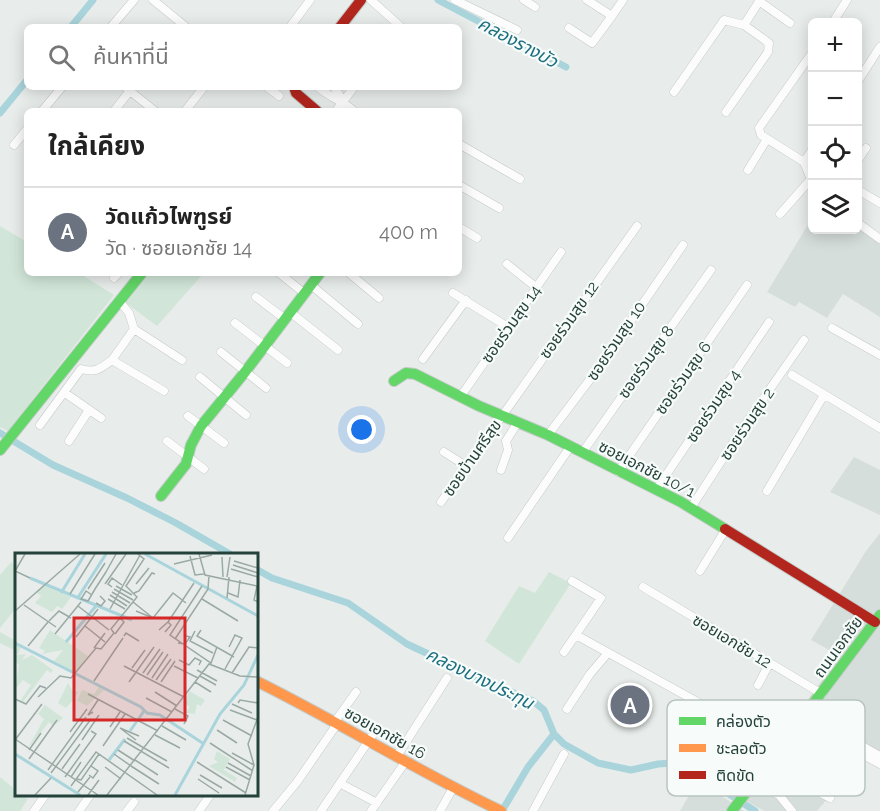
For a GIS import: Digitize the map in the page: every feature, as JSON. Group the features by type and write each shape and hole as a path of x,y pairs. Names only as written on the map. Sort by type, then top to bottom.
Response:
{"street":[{"path":"114,24 134,0"},
{"path":"153,0 182,24"},
{"path":"292,24 310,0"},
{"path":"347,24 361,0"},
{"path":"371,0 398,24"},
{"path":"455,0 517,30"},
{"path":"524,0 535,7"},
{"path":"587,0 612,16"},
{"path":"569,28 592,43 623,0"},
{"path":"836,18 847,0"},
{"path":"744,25 757,1 790,23"},
{"path":"674,92 724,20 744,25 769,43 768,52 726,111"},
{"path":"862,75 880,47"},
{"path":"808,60 759,128 759,132 804,162 812,180"},
{"path":"44,108 60,90"},
{"path":"116,108 129,90"},
{"path":"132,90 152,108"},
{"path":"187,108 202,90"},
{"path":"271,90 279,96"},
{"path":"295,90 314,108"},
{"path":"322,90 344,102"},
{"path":"336,90 351,108"},
{"path":"339,108 352,90"},
{"path":"14,145 24,133"},
{"path":"748,170 767,139"},
{"path":"462,146 520,179"},
{"path":"862,154 866,148"},
{"path":"804,162 808,157"},
{"path":"780,214 808,185"},
{"path":"462,187 499,208"},
{"path":"862,192 880,203"},
{"name":"ซอยร่วมสุข 12","path":"502,415 637,226"},
{"path":"862,226 880,239"},
{"path":"462,229 477,238"},
{"name":"ซอยร่วมสุข 10","path":"548,435 597,370 683,245"},
{"name":"ซอยร่วมสุข 14","path":"460,396 561,252"},
{"path":"507,264 537,288"},
{"name":"ซอยร่วมสุข 8","path":"582,453 711,270"},
{"path":"0,450 140,276"},
{"path":"284,276 308,289 358,324"},
{"path":"161,496 186,464 191,445 201,426 246,372 318,276"},
{"path":"353,276 379,298"},
{"name":"ซอยร่วมสุข 6","path":"618,472 747,285"},
{"path":"453,293 508,327"},
{"path":"255,297 287,315 338,350"},
{"path":"423,359 466,300"},
{"path":"120,302 129,313 134,329 182,360"},
{"name":"ซอยร่วมสุข 4","path":"656,490 769,322"},
{"path":"235,323 286,363"},
{"path":"832,328 880,355"},
{"path":"40,425 81,369 93,372 99,370 112,360 134,329"},
{"name":"ซอยร่วมสุข 2","path":"691,508 804,340"},
{"path":"221,352 266,388"},
{"path":"112,360 164,391"},
{"name":"ซอยเอกชัย 10/1","path":"394,381 401,375 415,374 548,435 691,508 878,618"},
{"path":"792,375 880,428"},
{"path":"200,377 246,415"},
{"path":"65,393 101,418"},
{"path":"767,491 824,395"},
{"path":"69,441 89,410"},
{"name":"ซอยบ้านศรีสุข","path":"441,502 502,415"},
{"path":"188,416 224,443"},
{"path":"501,470 508,450 506,441 518,422"},
{"path":"167,441 204,469"},
{"path":"508,538 570,447"},
{"path":"444,452 466,466"},
{"path":"700,571 726,529"},
{"path":"564,652 601,598 572,581"},
{"name":"ซอยเอกชัย 12","path":"643,587 822,694"},
{"name":"ถนนเอกชัย","path":"817,700 878,618"},
{"path":"576,635 692,700"},
{"path":"567,709 590,674 607,654"},
{"path":"758,685 769,663"},
{"path":"371,811 447,678"},
{"name":"ซอยเอกชัย 16","path":"258,682 453,788 499,810"},
{"path":"273,811 297,782 356,692"},
{"path":"321,811 376,730"},
{"path":"865,749 880,756"},
{"path":"533,811 564,754"},
{"path":"865,756 880,764"},
{"path":"345,786 377,803"},
{"path":"440,811 453,788"},
{"path":"34,811 45,796"},
{"path":"79,811 86,796"},
{"path":"199,811 210,796"},
{"name":"ถนนเอกชัย","path":"732,811 743,796"},
{"path":"780,796 792,811"},
{"path":"826,796 830,798"},
{"path":"127,811 134,802"}],"shaded area":[{"path":"808,225 808,234 862,234 862,229 880,242 880,317 843,294 827,318 799,302 795,307 767,292"},
{"path":"854,457 880,470 880,515 830,492"},
{"path":"880,533 880,753 865,746 865,700 807,700 840,656 811,640 866,551"},
{"path":"689,796 722,796 744,811 680,811"},
{"path":"739,796 830,796 817,811 764,811"}],"green space":[{"path":"0,226 24,240 24,276 84,276 114,295 8,431 0,427"},
{"path":"148,276 201,276 157,326 126,303"},
{"path":"11,562 15,566 15,609 0,628 0,575"},
{"path":"549,572 571,583 519,664 485,641 519,586 535,593"},
{"path":"0,632 15,640 15,650 0,643"},
{"path":"0,777 15,789 15,796 24,796 28,799 20,811 0,811"}],"waterway":[{"path":"73,24 93,0"},
{"name":"คลองรางบัว","path":"438,0 566,67"},
{"path":"0,113 24,84"},
{"name":"คลองบางประทุน","path":"0,433 53,465 127,498 228,553"},
{"name":"คลองบางประทุน","path":"258,570 272,578 348,603 407,644 533,701 544,710 554,734 564,744 598,763 631,770 667,763"},
{"path":"502,811 528,767 554,734"},
{"name":"คลองบางประทุน","path":"732,796 755,811"}],"traffic: fast":[{"path":"0,450 140,276"},
{"path":"161,496 186,464 191,445 201,426 318,276"},
{"path":"394,381 406,373 415,374 479,406 548,435 681,502 725,529"},
{"path":"816,700 880,615"},
{"path":"732,811 743,796"}],"traffic: slow":[{"path":"258,682 501,811"}],"traffic: jam":[{"path":"342,24 361,0"},
{"path":"295,90 314,108"},
{"path":"725,529 875,622"}],"place":[{"name":"วัดแก้วไพฑูรย์","path":"630,705"}]}
